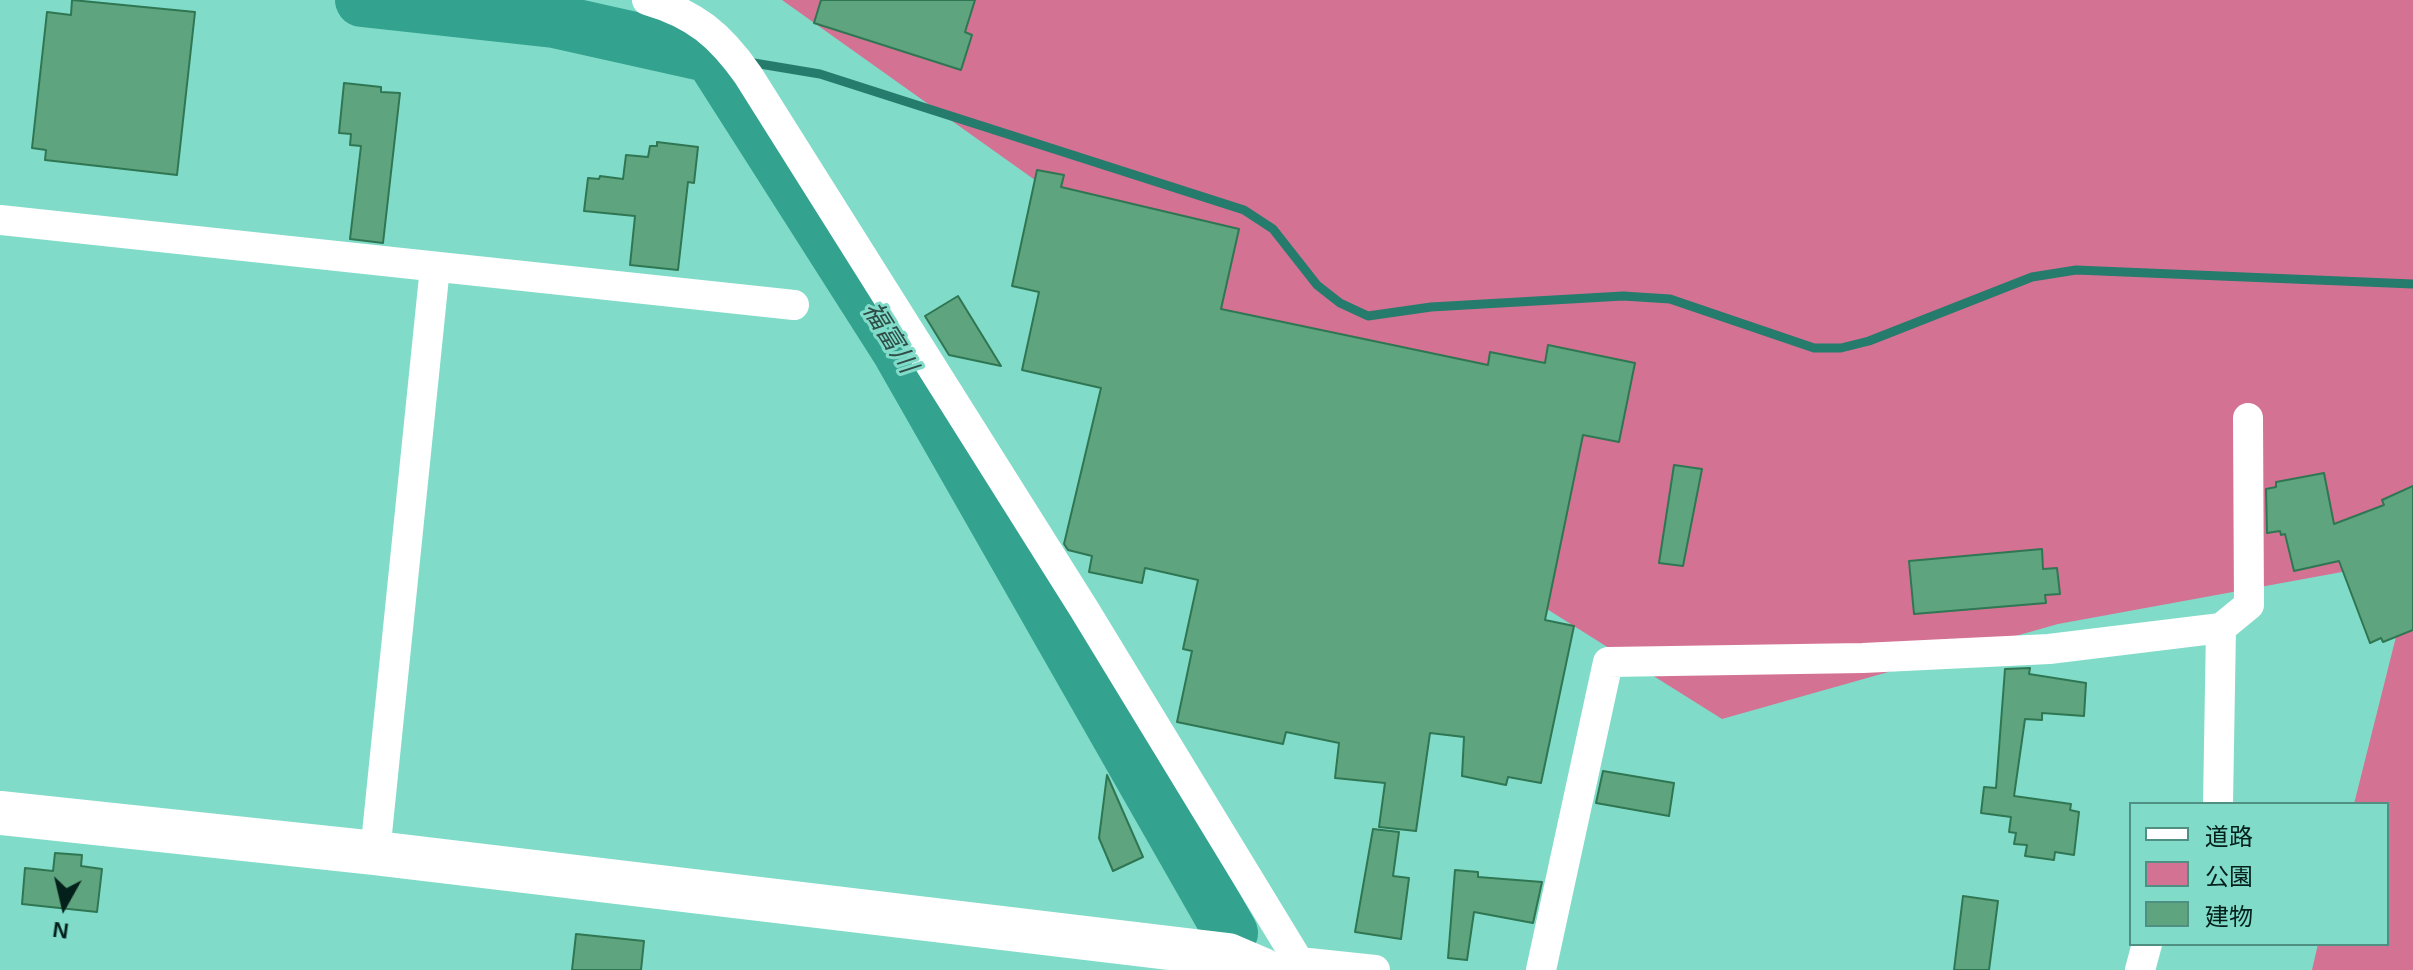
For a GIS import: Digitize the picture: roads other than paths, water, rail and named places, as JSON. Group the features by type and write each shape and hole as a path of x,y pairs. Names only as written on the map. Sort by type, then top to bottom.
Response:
{"street":[{"path":"647,0 662,4 711,30 748,75 1084,609 1285,967"},
{"path":"0,220 794,305"},
{"path":"375,853 435,267"},
{"path":"1541,970 1608,662 1863,658 2049,649 2221,628 2249,605 2248,418"},
{"path":"2218,802 2221,628"},
{"path":"0,813 375,853 1228,955 1285,967 1375,970"},
{"path":"2140,970 2146,946"}],"waterway":[{"name":"福富川","path":"362,0 554,21 711,56 899,351 1231,933"},
{"path":"748,62 820,74 1244,210 1273,229 1317,285 1340,303 1368,316 1431,307 1623,296 1670,299 1814,348 1841,348 1869,341 2032,277 2076,270 2413,284"}]}
